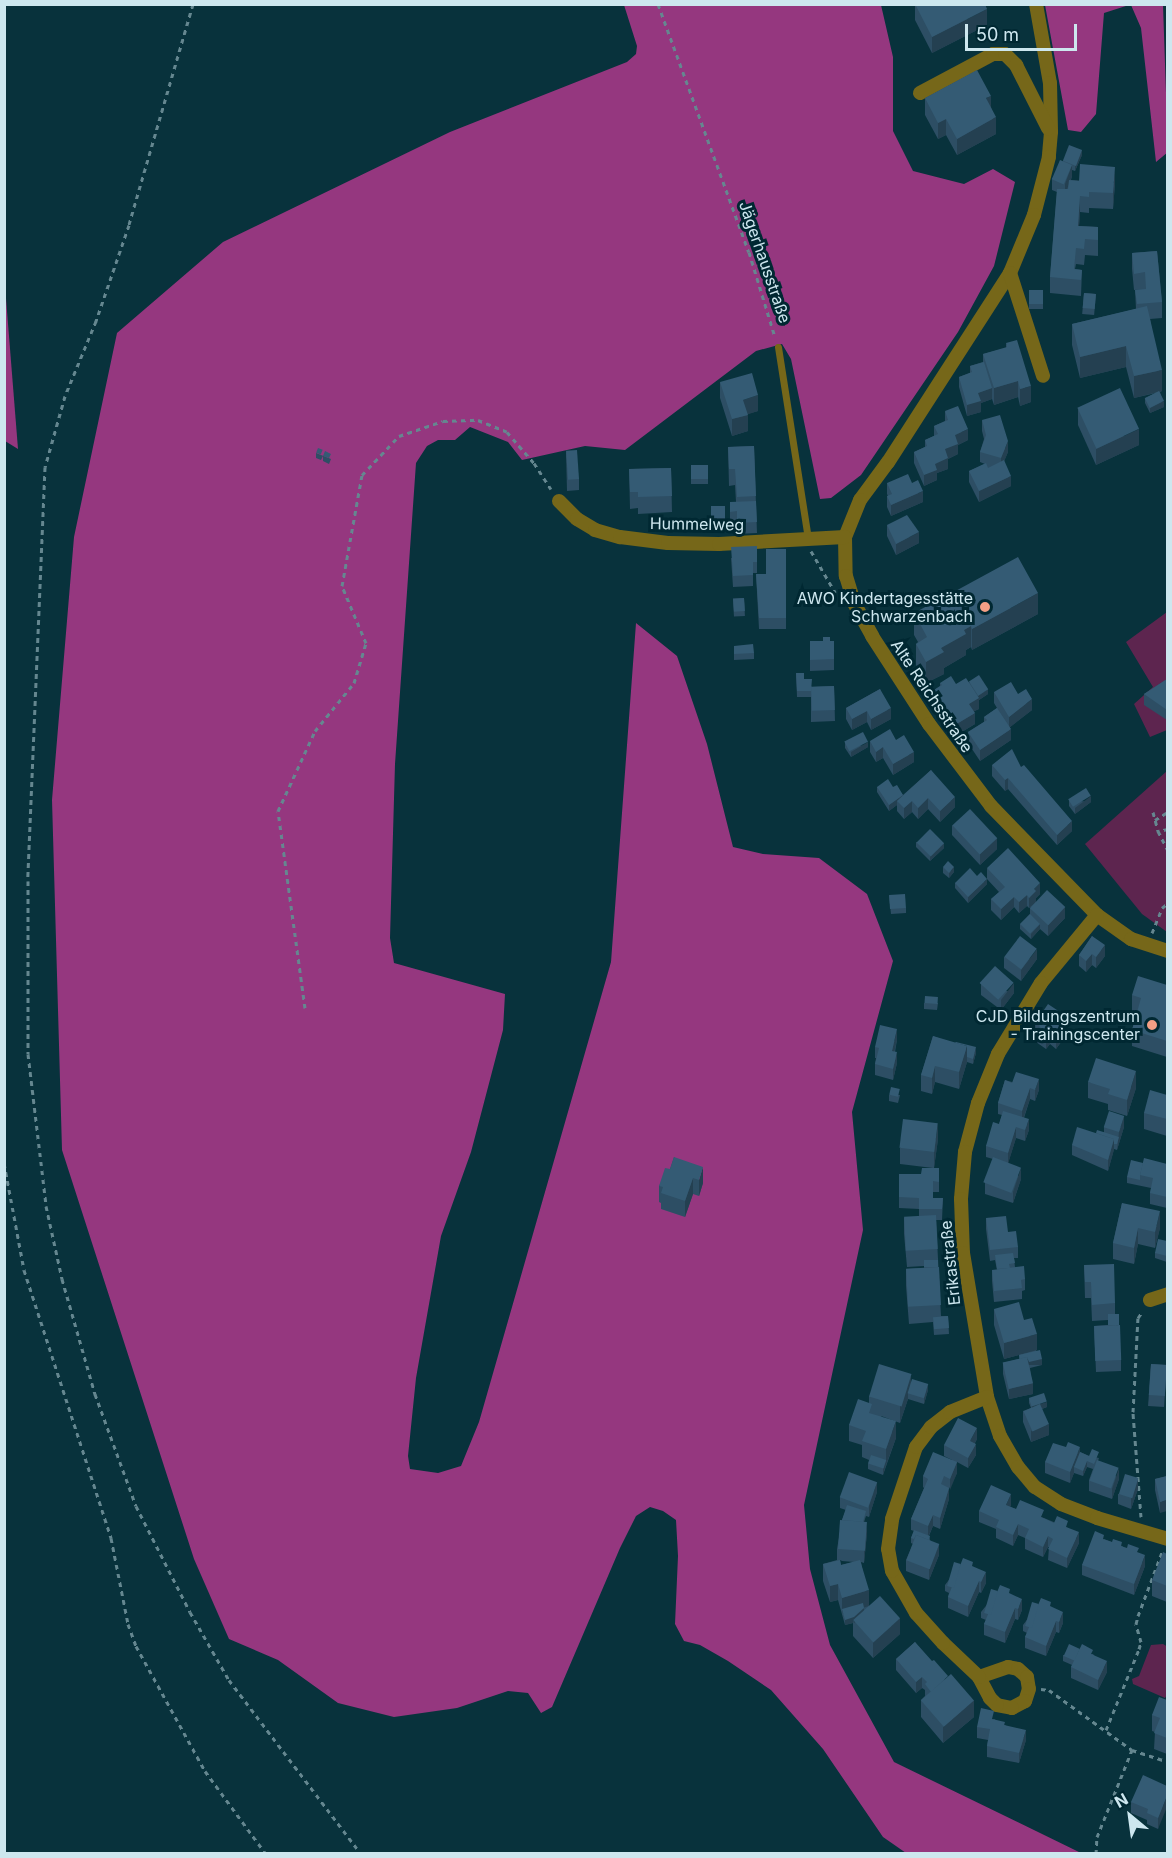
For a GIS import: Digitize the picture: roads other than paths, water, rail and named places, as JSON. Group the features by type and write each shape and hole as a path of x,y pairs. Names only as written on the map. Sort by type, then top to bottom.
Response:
{"street":[{"name":"Alte Reichsstraße","path":"1036,4 1050,83 1051,132 1049,156 1034,214 1010,273 888,462 860,500 845,537 846,576 854,603 872,636 962,770 991,806 1097,915 1131,939 1167,951"},
{"path":"920,93 993,54 1005,54 1016,66 1051,132"},
{"path":"1010,273 1043,376"},
{"name":"Hummelweg","path":"559,501 577,519 595,530 620,537 668,543 719,544 845,537"},
{"name":"Erikastraße","path":"1097,915 1041,983 998,1054 978,1103 965,1152 961,1199 963,1253 987,1397 1000,1436 1018,1467 1035,1487 1062,1504 1166,1539"},
{"path":"1150,1300 1167,1294"},
{"path":"979,1677 1008,1667 1018,1669 1027,1677 1029,1689 1025,1701 1012,1708 997,1706 979,1677 916,1613 892,1571 888,1549 892,1519 916,1447 931,1427 950,1412 987,1397"}],"lane":[{"name":"Jägerhausstraße","path":"778,347 808,538"}],"place":[{"name":"AWO Kindertagesstätte Schwarzenbach","path":"985,607"},
{"name":"CJD Bildungszentrum - Trainingscenter","path":"1152,1025"}]}
